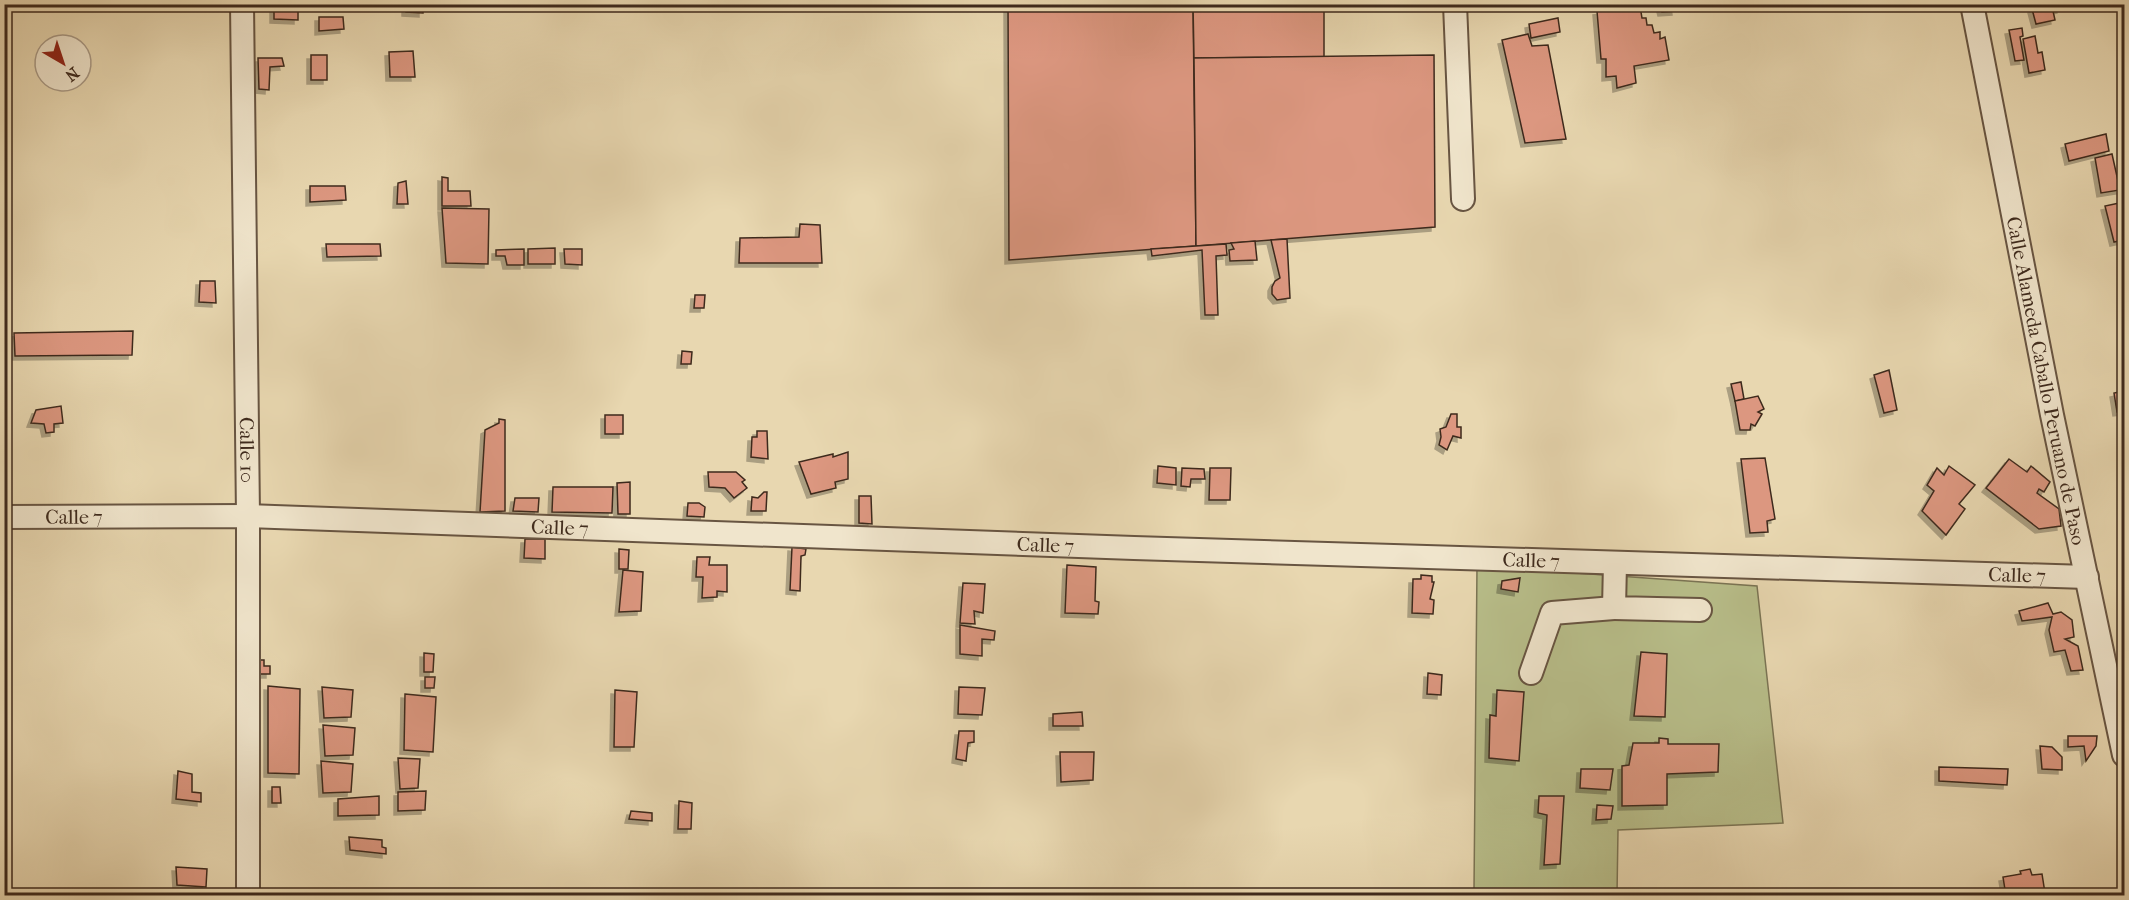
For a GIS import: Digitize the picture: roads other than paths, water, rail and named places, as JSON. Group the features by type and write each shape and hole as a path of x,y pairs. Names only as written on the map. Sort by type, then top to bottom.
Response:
{"street":[{"name":"Calle 10","path":"242,4 248,516 248,896"},
{"path":"1455,4 1462,199"},
{"name":"Calle Alameda Caballo Peruano de Paso","path":"1972,4 2052,415 2124,755"},
{"name":"Calle 7","path":"4,517 248,516 2087,577"},
{"path":"1614,608 1616,563"},
{"path":"1531,673 1552,613 1614,608 1700,610"}]}
